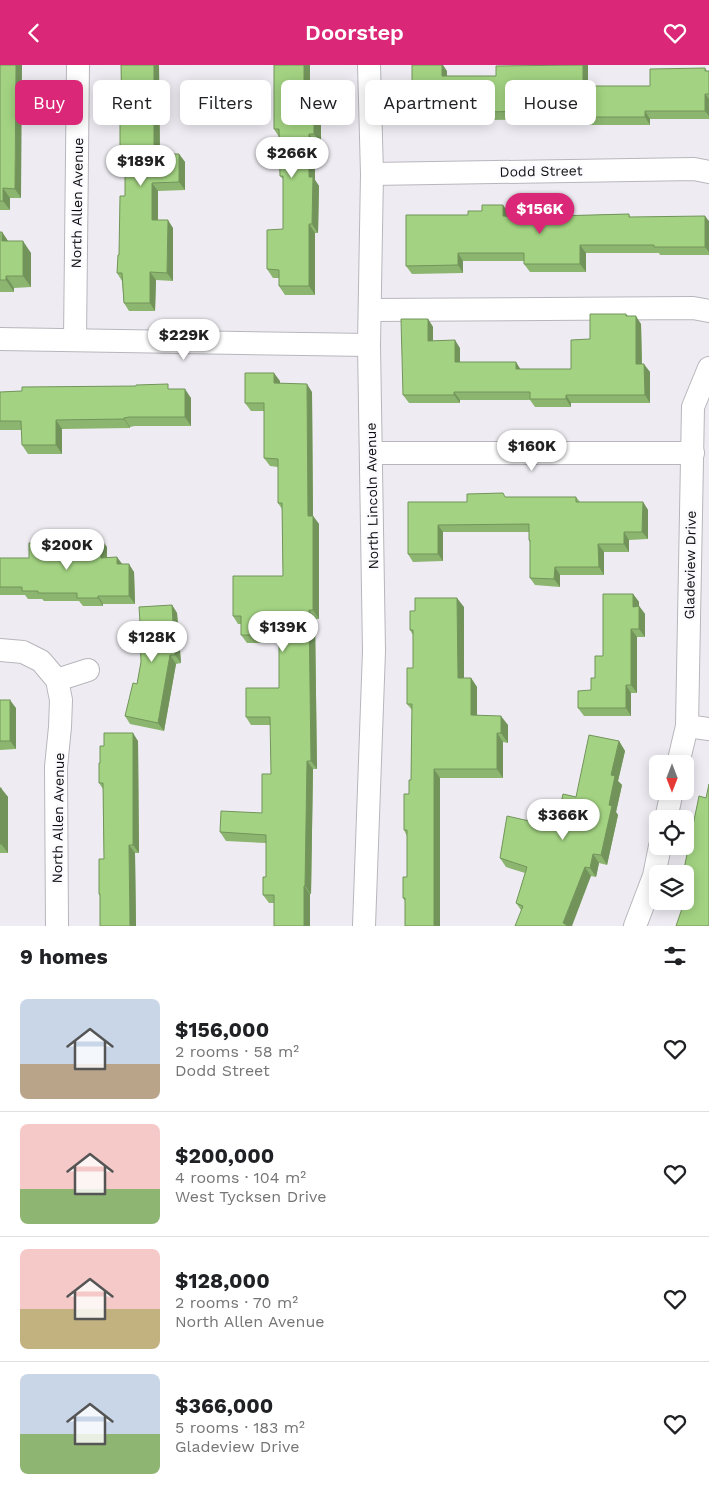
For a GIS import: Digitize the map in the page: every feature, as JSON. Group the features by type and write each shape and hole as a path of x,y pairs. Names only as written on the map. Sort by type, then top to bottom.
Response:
{"street":[{"name":"North Allen Avenue","path":"75,340 78,65"},
{"name":"North Lincoln Avenue","path":"364,926 374,651 369,345 372,174 369,65"},
{"name":"Dodd Street","path":"372,174 694,169 709,172"},
{"path":"370,310 693,308 709,311"},
{"path":"0,339 369,345"},
{"name":"Gladeview Drive","path":"680,755 687,726 694,407 709,368"},
{"path":"371,453 693,453"},
{"path":"0,650 22,652 41,661 57,680 88,671"},
{"name":"North Allen Avenue","path":"57,680 61,700 56,767 57,926"},
{"path":"687,726 709,729"},
{"path":"635,926 654,876 658,855"}],"building":[{"path":"0,65 16,65 15,189 3,188 3,201 0,201"},
{"path":"121,65 154,65 154,80 121,80"},
{"path":"274,65 304,65 304,80 281,80 281,125 314,125 314,134 309,134 309,177 313,177 312,224 309,224 309,286 279,286 279,270 267,269 267,230 283,229 283,176 280,176 279,129 274,129"},
{"path":"412,65 442,65 442,76 496,76 496,66 583,65 583,80 505,80 505,112 495,112 495,80 412,80"},
{"path":"705,68 705,71 709,71 709,94 705,94 705,111 645,111 645,117 596,117 596,86 650,86 650,69"},
{"path":"120,125 154,125 154,154 179,154 179,182 152,183 152,220 168,220 167,273 150,272 150,303 124,303 122,273 117,273 120,196 125,196 125,154 120,154"},
{"path":"482,205 503,205 503,216 518,217 629,214 629,217 705,216 705,247 580,245 580,264 524,264 524,253 458,253 458,265 406,266 406,215 468,215 468,211 482,211"},
{"path":"0,232 2,232 2,241 23,241 23,276 6,276 6,280 0,280"},
{"path":"590,314 626,314 626,316 636,316 636,364 644,364 645,395 566,395 566,399 530,399 530,392 454,392 454,395 403,395 401,319 428,319 428,341 455,340 455,362 516,362 516,369 571,369 571,340 590,339"},
{"path":"245,373 274,373 274,383 307,384 308,516 313,516 313,610 309,610 311,761 307,761 304,926 274,926 274,895 263,895 263,877 266,877 266,835 220,832 221,811 262,813 262,774 271,774 270,717 246,717 246,688 279,688 279,635 241,635 241,616 233,616 233,576 283,576 282,503 278,503 278,459 264,458 264,403 245,403"},
{"path":"168,384 168,389 185,389 185,417 56,420 56,445 22,445 21,421 0,421 0,392 22,391 22,387"},
{"path":"503,493 505,497 576,497 576,502 643,502 642,532 624,532 624,544 598,544 599,567 555,567 554,579 530,578 529,524 438,525 438,554 408,554 408,502 467,502 467,494"},
{"path":"77,539 101,539 101,558 117,557 117,564 129,564 129,596 77,598 77,593 38,593 38,591 22,591 22,587 0,587 0,558 29,558 29,543 77,543"},
{"path":"603,594 633,594 633,607 639,606 639,629 631,629 631,685 626,685 626,708 578,708 578,691 591,690 591,678 595,678 595,656 603,656"},
{"path":"415,598 457,598 458,678 471,678 471,715 501,716 501,733 497,733 497,769 434,769 434,926 405,926 405,898 403,898 403,877 407,877 407,830 404,830 404,794 409,794 409,780 411,780 412,704 407,704 407,668 413,668 413,630 410,630 410,611 415,611"},
{"path":"172,605 175,655 170,655 158,723 125,716 133,683 137,684 141,662 139,607"},
{"path":"0,700 10,700 10,741 0,741"},
{"path":"104,733 133,733 133,845 129,845 130,926 100,926 99,859 104,859 103,783 99,783 99,763 100,746 104,746"},
{"path":"589,735 619,741 611,775 615,776 609,805 612,806 601,855 593,854 590,868 585,867 563,923 566,926 515,926 523,906 516,903 527,867 500,858 507,816 556,827 563,794 576,797"},
{"path":"709,784 709,926 676,926 682,910 694,910 694,865 685,865 687,855 694,855 694,820 699,796 706,798"},
{"path":"1,788 1,844 0,844"}]}
